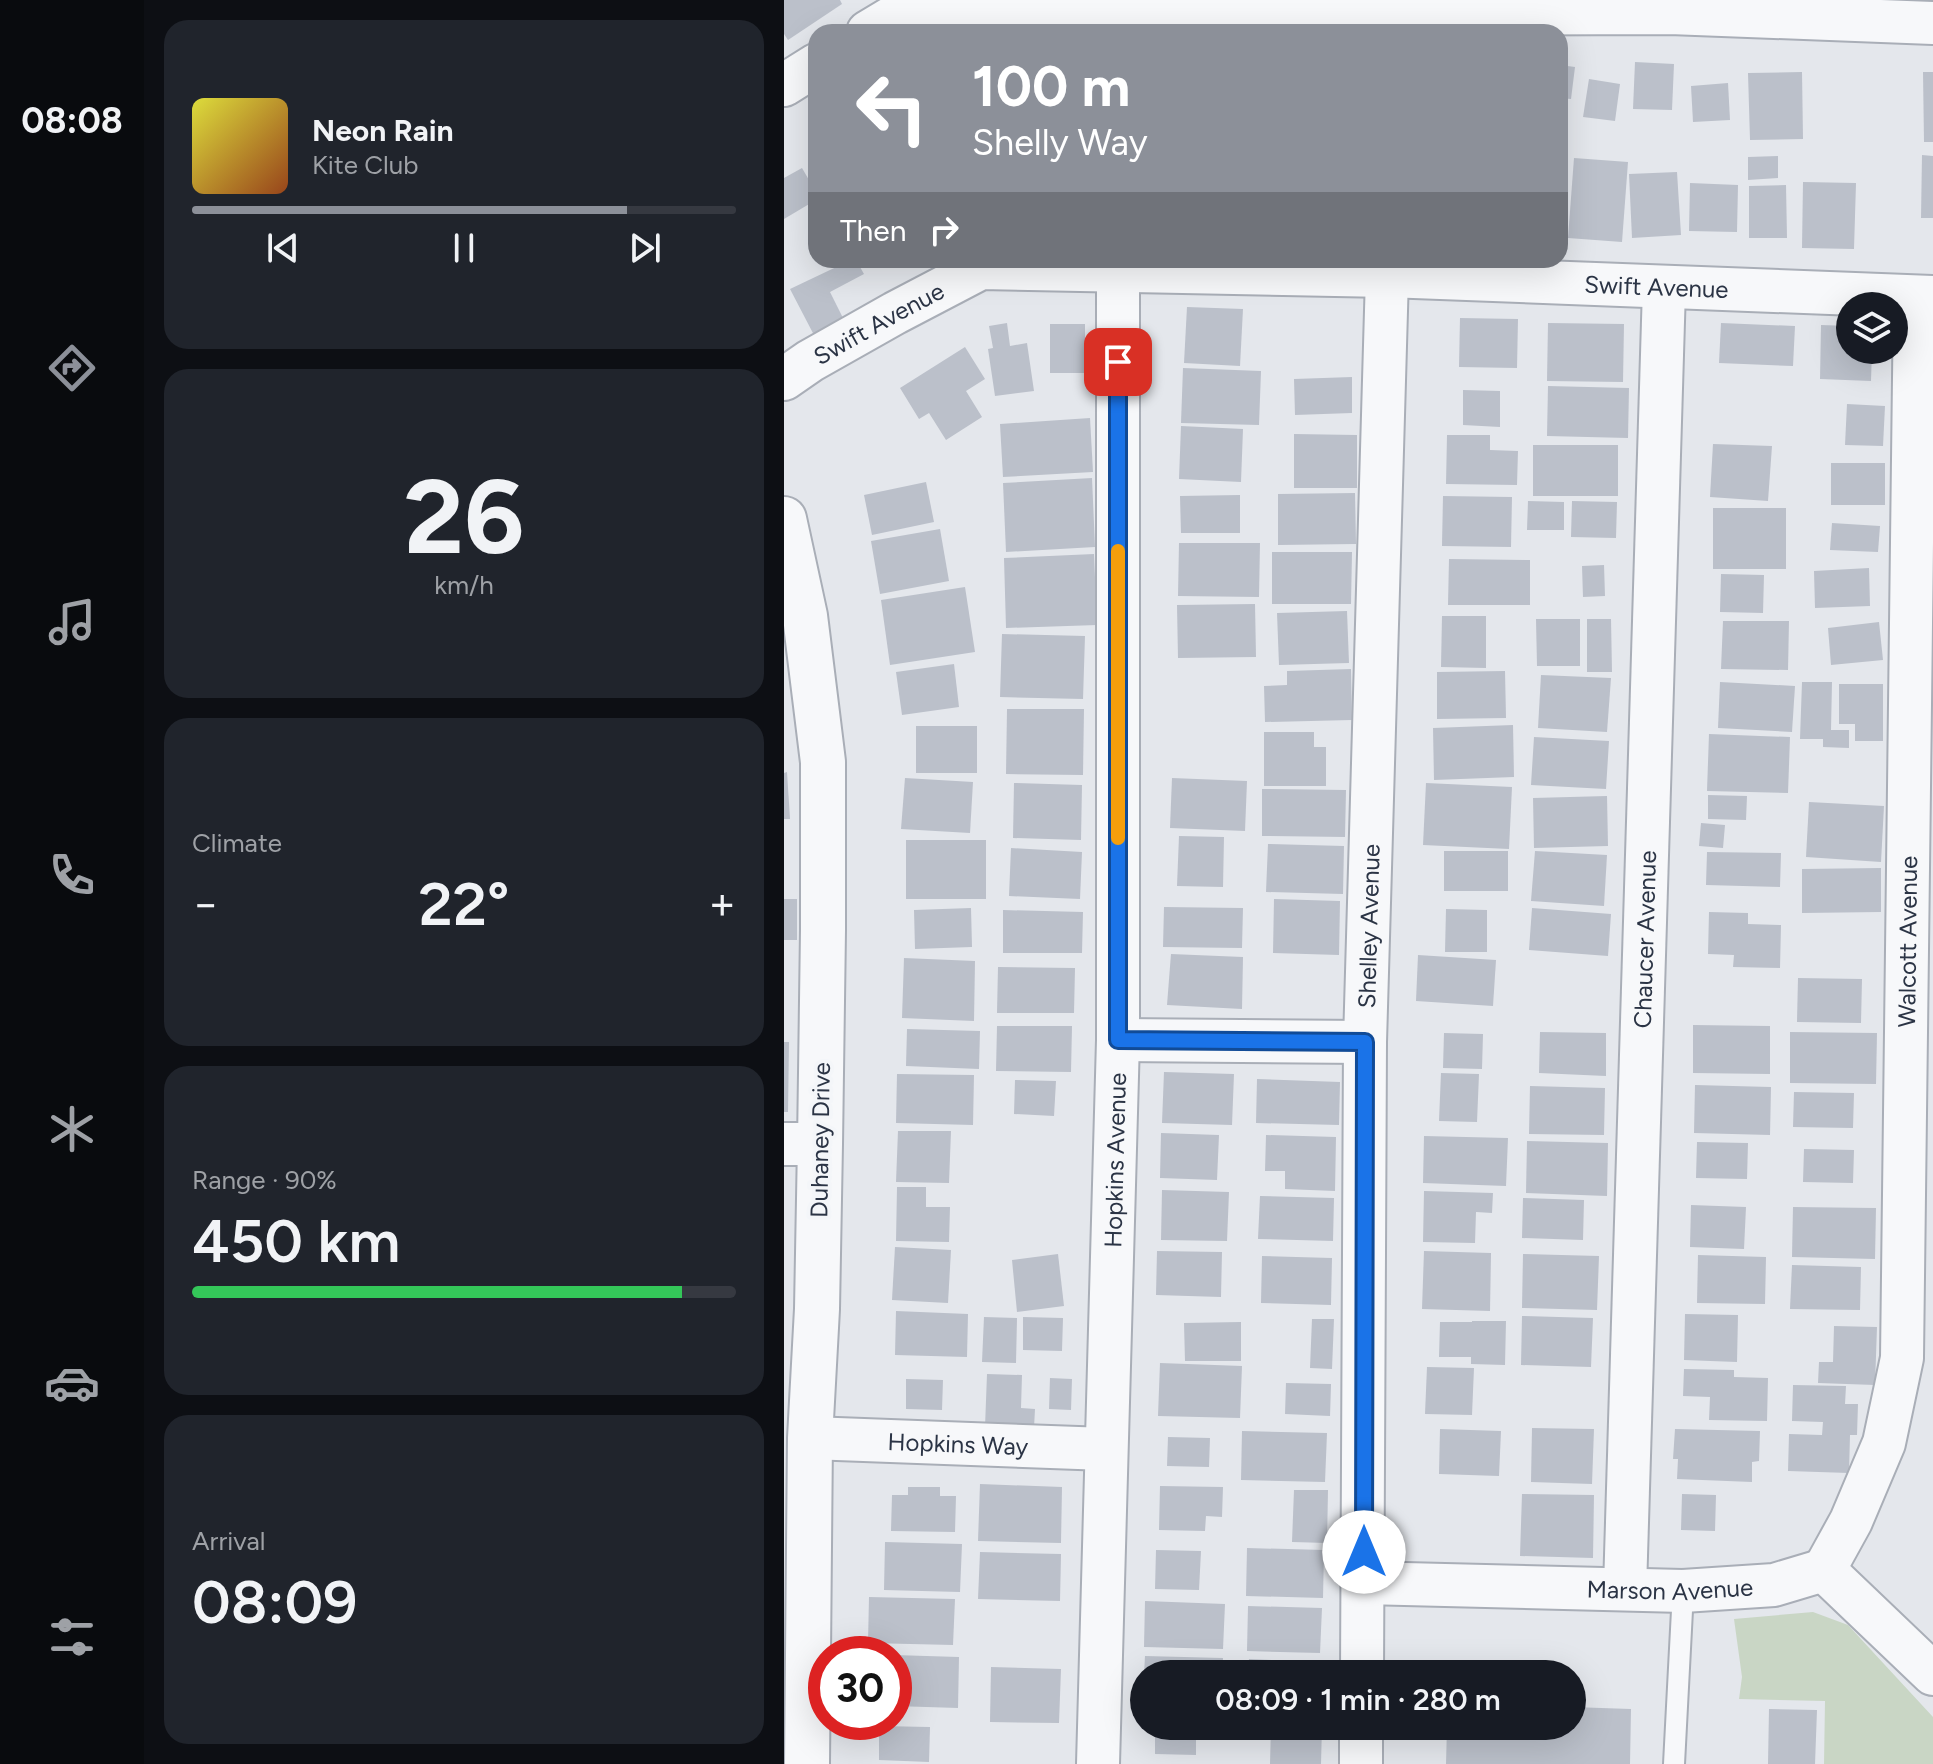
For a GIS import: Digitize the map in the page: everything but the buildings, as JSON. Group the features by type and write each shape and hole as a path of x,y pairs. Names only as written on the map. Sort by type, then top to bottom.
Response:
{"street":[{"path":"881,16 1087,5 1392,14 1670,6 1933,23"},
{"path":"784,85 808,70"},
{"name":"Swift Avenue","path":"784,379 895,313 981,268 1387,276 1924,297"},
{"name":"Hopkins Avenue","path":"1098,1764 1118,1040 1118,270"},
{"name":"Shelley Avenue","path":"1362,1660 1365,1042 1387,276"},
{"name":"Chaucer Avenue","path":"1625,1589 1664,288"},
{"name":"Walcott Avenue","path":"1824,1570 1851,1521 1884,1443 1902,1358 1919,1007 1924,297"},
{"name":"Duhaney Drive","path":"784,519 805,616 823,762 823,930 802,1144 817,1309 810,1438 807,1764"},
{"path":"1118,1040 1365,1042"},
{"name":"Hopkins Way","path":"810,1438 1106,1449"},
{"path":"1824,1570 1933,1674"},
{"name":"Marson Avenue","path":"1364,1583 1683,1591 1774,1585 1824,1570"},
{"path":"1361,1740 1361,1764"}],"lane":[{"path":"1674,1764 1683,1591"}],"green space":[{"path":"1813,1612 1848,1625 1933,1717 1933,1764 1824,1764 1825,1701 1739,1699 1742,1677 1734,1619"}],"slow traffic":[{"path":"1118,551 1118,838"}],"route":[{"path":"1118,362 1118,1040 1365,1042 1364,1552"}]}
